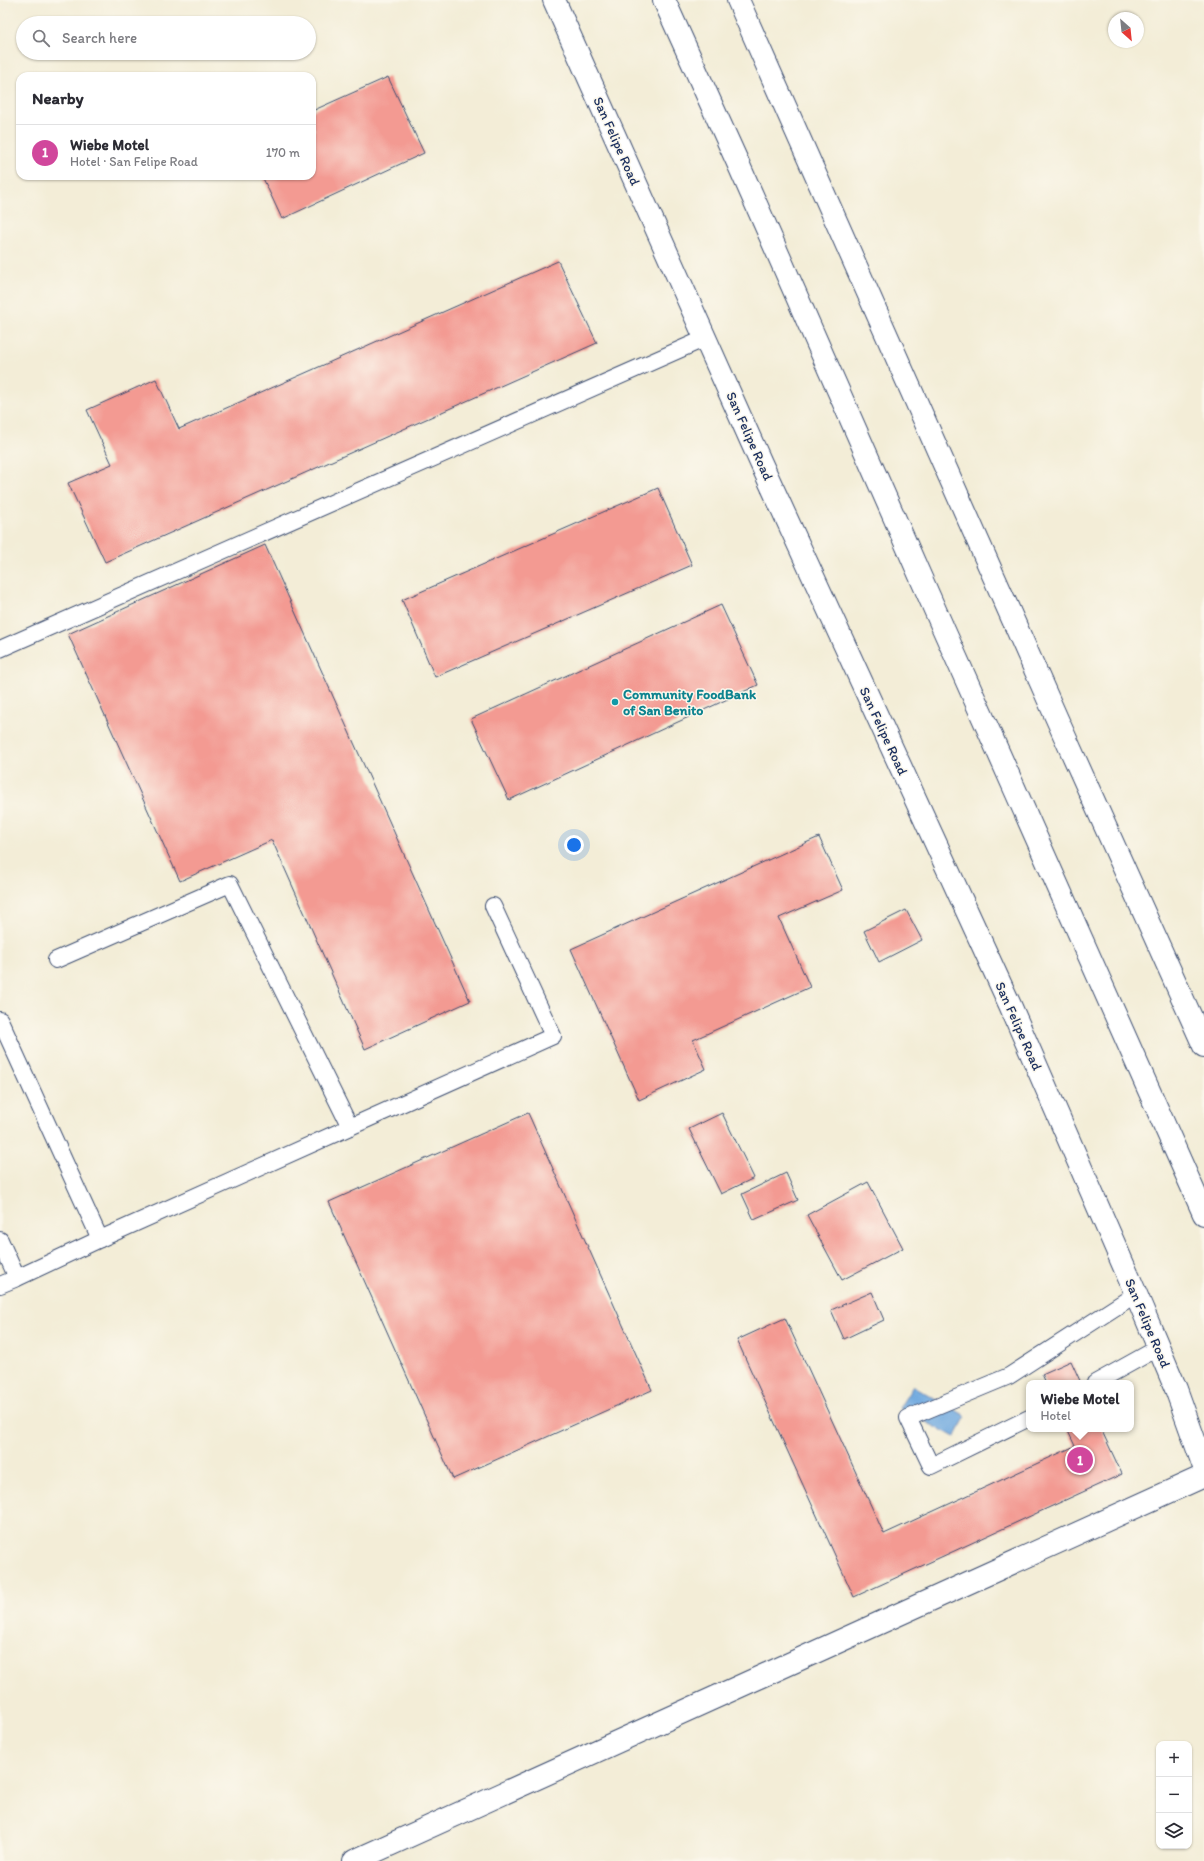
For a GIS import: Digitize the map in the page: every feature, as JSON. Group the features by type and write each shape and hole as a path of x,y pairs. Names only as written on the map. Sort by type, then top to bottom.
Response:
{"street":[{"name":"San Felipe Road","path":"554,0 706,338 1010,1005 1176,1389 1204,1467"},
{"path":"664,0 737,161 1204,1214"},
{"path":"738,0 1065,737 1204,1046"},
{"path":"354,1861 1204,1476"}],"lane":[{"path":"0,649 706,338"},
{"path":"56,960 230,884 350,1127"},
{"path":"0,1285 553,1036 493,906"},
{"path":"0,1020 100,1239"},
{"path":"0,1240 17,1278"},
{"path":"1026,1419 931,1466 908,1418 1009,1376 1136,1294"},
{"path":"1100,1380 1158,1348"}],"water":[{"path":"913,1386 966,1416 955,1437 899,1408"}],"building":[{"path":"388,77 424,153 282,219 264,180 316,180 316,109"},
{"path":"558,261 597,343 105,562 68,483 112,464 87,410 156,379 179,429"},
{"path":"658,488 692,565 435,677 402,600"},
{"path":"265,545 470,1001 365,1049 272,840 180,881 68,634"},
{"name":"Community FoodBank of San Benito","path":"721,605 758,685 509,800 471,719"},
{"path":"819,837 843,890 779,918 810,987 693,1040 706,1069 639,1100 571,949"},
{"path":"906,910 922,940 879,962 864,931"},
{"path":"528,1113 652,1390 453,1479 329,1202"},
{"path":"722,1113 754,1178 721,1194 689,1129"},
{"path":"786,1173 798,1200 754,1220 742,1194"},
{"path":"868,1182 903,1248 842,1280 807,1215"},
{"path":"872,1292 884,1320 844,1339 831,1310"},
{"path":"785,1318 884,1534 1075,1446 1068,1432 1102,1432 1122,1474 854,1597 737,1340"},
{"path":"1071,1361 1080,1380 1045,1380 1042,1374"}],"place":[{"name":"Community FoodBank of San Benito","path":"615,702"},
{"name":"Wiebe Motel","path":"1080,1460"}]}
